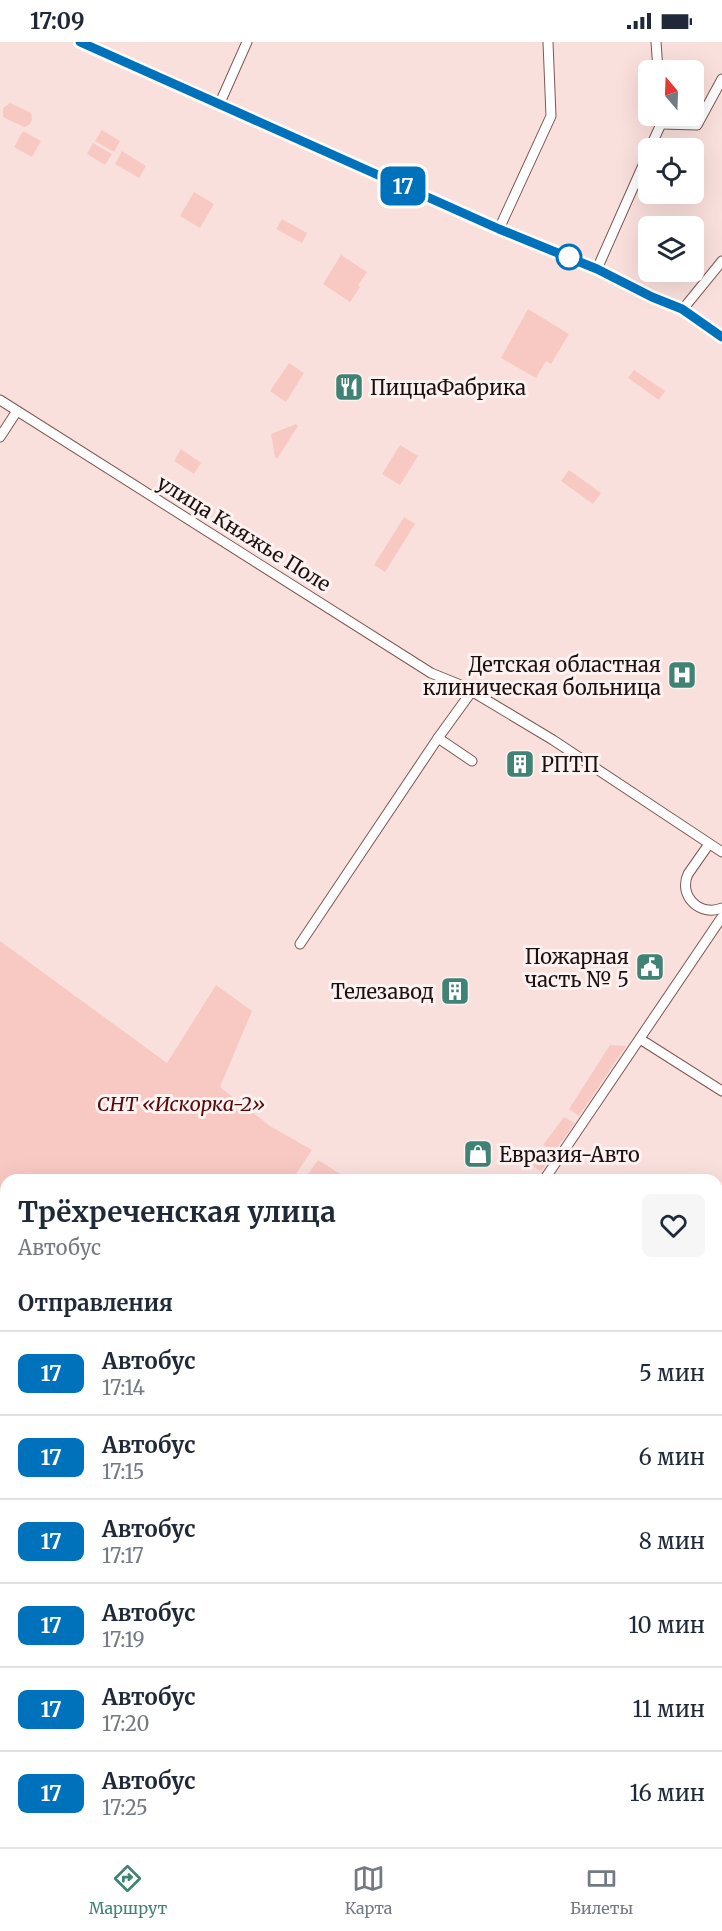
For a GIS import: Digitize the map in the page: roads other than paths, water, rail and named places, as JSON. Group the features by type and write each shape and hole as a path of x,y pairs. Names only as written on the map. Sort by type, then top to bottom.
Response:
{"street":[{"path":"80,42 499,229 597,269 652,297 682,309 722,337"},
{"path":"219,105 247,42"},
{"path":"499,229 551,116 548,42"},
{"path":"656,42 657,60"},
{"path":"704,111 722,79"},
{"path":"597,269 638,177"},
{"path":"682,309 722,261"},
{"name":"улица Княжье Поле","path":"0,400 431,673 463,686 553,740 722,852"},
{"path":"0,437 17,411"},
{"path":"300,944 438,738 472,692"},
{"path":"438,738 472,761"},
{"path":"709,844 692,867 685,885 691,901 696,906 708,910 722,908"},
{"path":"708,910 713,930"},
{"path":"548,1174 722,917"},
{"path":"640,1039 722,1091"}],"place":[{"name":"ПиццаФабрика","path":"349,387"},
{"name":"Детская областная клиническая больница","path":"682,675"},
{"name":"РПТП","path":"520,764"},
{"name":"Пожарная часть № 5","path":"650,967"},
{"name":"Телезавод","path":"455,991"},
{"name":"Евразия-Авто","path":"478,1154"}],"park label":[{"name":"СНТ «Искорка-2»","path":"181,1103"}]}
